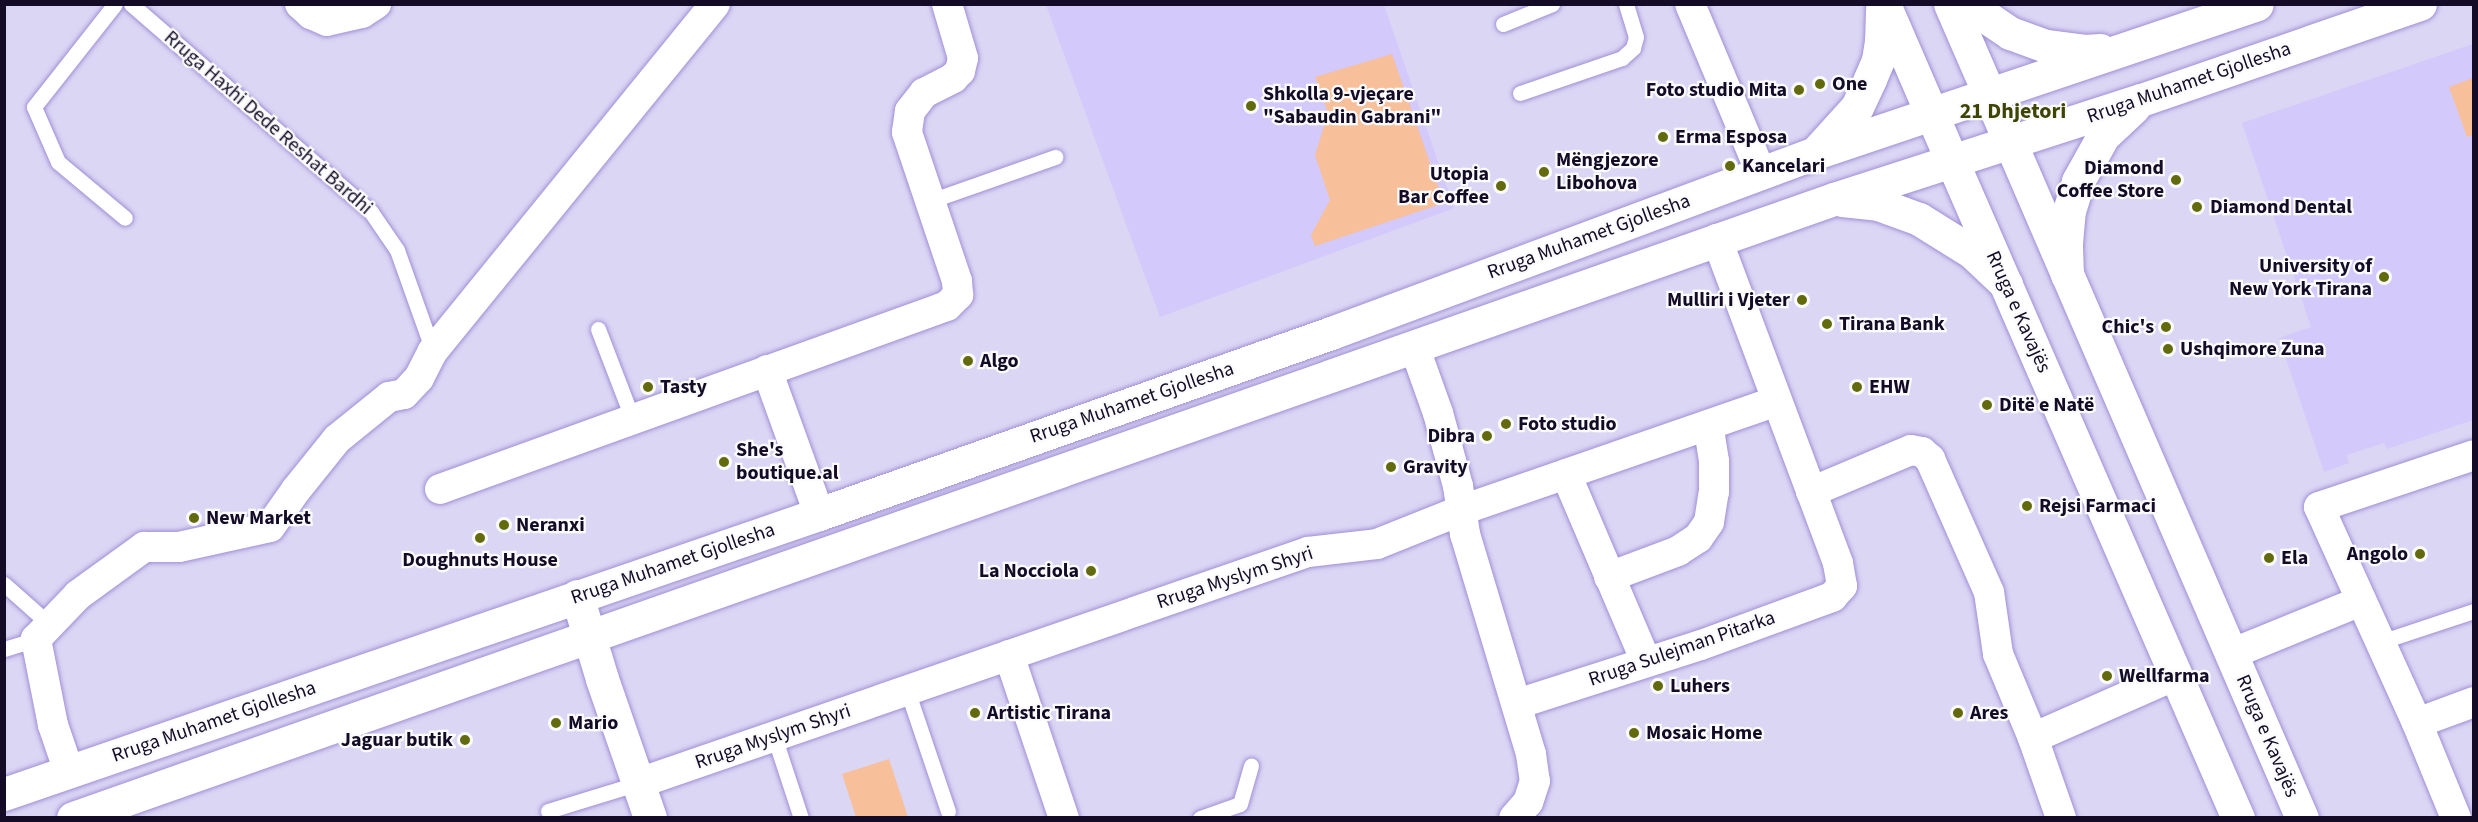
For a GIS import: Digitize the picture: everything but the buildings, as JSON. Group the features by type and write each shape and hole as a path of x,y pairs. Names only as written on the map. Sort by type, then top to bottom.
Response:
{"main road":[{"name":"Rruga e Kavajës","path":"1883,4 2238,818"},
{"path":"1815,153 1857,107 1870,79 1878,60 1883,4"},
{"name":"Rruga e Kavajës","path":"1950,4 2302,818"},
{"path":"1967,4 2010,33 2046,46 2085,51 2123,48"},
{"name":"Rruga Muhamet Gjollesha","path":"4,794 819,514 1331,333 1815,153 2257,4"},
{"name":"Rruga Muhamet Gjollesha","path":"72,818 1717,239 2140,100 2420,4"},
{"path":"2067,275 2066,243 2069,212 2078,181 2103,136 2140,100"},
{"path":"1834,199 1878,204 1919,219 1972,252 2006,284"},
{"path":"578,596 602,679 650,818"}],"street":[{"path":"300,4 311,14 327,21 362,13 376,4"},
{"path":"69,772 53,725 43,632 78,595 144,548 178,547 270,527 337,439 389,397 404,394 419,378 433,351 715,4"},
{"path":"440,489 947,306 958,295 957,281 907,132 910,111 924,93 952,78 960,71 963,58 947,4"},
{"path":"1690,4 1761,173"},
{"path":"1717,239 1811,492 1911,450 1922,452 1930,459 1989,592 1998,654 2033,738 2061,818"},
{"path":"1414,346 1438,413 1458,486 1465,534 1517,704 1535,781 1528,802 1514,818"},
{"path":"767,370 819,514"},
{"path":"1462,510 1776,401"},
{"path":"1609,577 1678,550 1698,538 1709,522 1714,492 1714,461 1708,425"},
{"path":"2456,818 2417,723 2319,507 2474,455"},
{"path":"1566,474 1646,662"},
{"name":"Rruga Sulejman Pitarka","path":"1517,704 1832,597 1842,586 1838,563 1811,492"},
{"name":"Rruga Myslym Shyri","path":"639,783 1308,552 1377,544 1462,510"},
{"name":"Rruga e Kavajës","path":"2231,654 2361,601"},
{"path":"1009,655 1064,818"},
{"path":"2033,738 2176,675"},
{"path":"2417,723 2474,702"}],"lane":[{"path":"115,4 34,107 58,162 125,218"},
{"name":"Rruga Haxhi Dede Reshat Bardhi","path":"131,4 371,212 397,250 433,351"},
{"path":"1503,24 1552,4"},
{"path":"1520,93 1622,57 1633,48 1636,37 1626,4"},
{"path":"930,201 1055,157"},
{"path":"598,329 633,420"},
{"path":"4,584 43,632 4,649"},
{"path":"2380,642 2474,611"},
{"path":"906,690 948,811"},
{"path":"774,736 801,818"},
{"path":"1200,818 1240,804 1251,766"},
{"path":"548,811 639,783"}],"shaded area":[{"name":"Shkolla 9-vjeçare \"Sabaudin Gabrani\"","path":"1046,5 1384,5 1454,208 1160,317"},
{"name":"University of New York Tirana","path":"2473,44 2473,420 2387,449 2384,443 2347,455 2349,463 2324,472 2279,338 2311,327 2242,123"},
{"path":"1392,54 1444,203 1315,246 1311,235 1330,200 1315,155 1328,113 1315,77"},
{"path":"2473,78 2473,135 2467,137 2449,87"},
{"path":"889,759 908,817 856,817 842,774"}],"place":[{"name":"One","path":"1820,84"},
{"name":"Foto studio Mita","path":"1799,90"},
{"name":"Shkolla 9-vjeçare \"Sabaudin Gabrani\"","path":"1251,106"},
{"name":"Erma Esposa","path":"1663,137"},
{"name":"Kancelari","path":"1730,166"},
{"name":"Mëngjezore Libohova","path":"1544,172"},
{"name":"Diamond Coffee Store","path":"2176,180"},
{"name":"Utopia Bar Coffee","path":"1501,186"},
{"name":"Diamond Dental","path":"2197,207"},
{"name":"University of New York Tirana","path":"2384,277"},
{"name":"Mulliri i Vjeter","path":"1802,300"},
{"name":"Tirana Bank","path":"1827,324"},
{"name":"Chic's","path":"2166,327"},
{"name":"Ushqimore Zuna","path":"2168,349"},
{"name":"Algo","path":"968,361"},
{"name":"Tasty","path":"648,387"},
{"name":"EHW","path":"1857,387"},
{"name":"Ditë e Natë","path":"1987,405"},
{"name":"Foto studio","path":"1506,424"},
{"name":"Dibra","path":"1487,436"},
{"name":"She's boutique.al","path":"724,462"},
{"name":"Gravity","path":"1391,467"},
{"name":"Rejsi Farmaci","path":"2027,506"},
{"name":"New Market","path":"194,518"},
{"name":"Neranxi","path":"504,525"},
{"name":"Doughnuts House","path":"480,538"},
{"name":"Angolo","path":"2420,554"},
{"name":"Ela","path":"2269,558"},
{"name":"La Nocciola","path":"1091,571"},
{"name":"Wellfarma","path":"2107,676"},
{"name":"Luhers","path":"1658,686"},
{"name":"Artistic Tirana","path":"975,713"},
{"name":"Ares","path":"1958,713"},
{"name":"Mario","path":"556,723"},
{"name":"Mosaic Home","path":"1634,733"},
{"name":"Jaguar butik","path":"465,740"}],"district":[{"name":"21 Dhjetori","path":"2013,112"}]}
